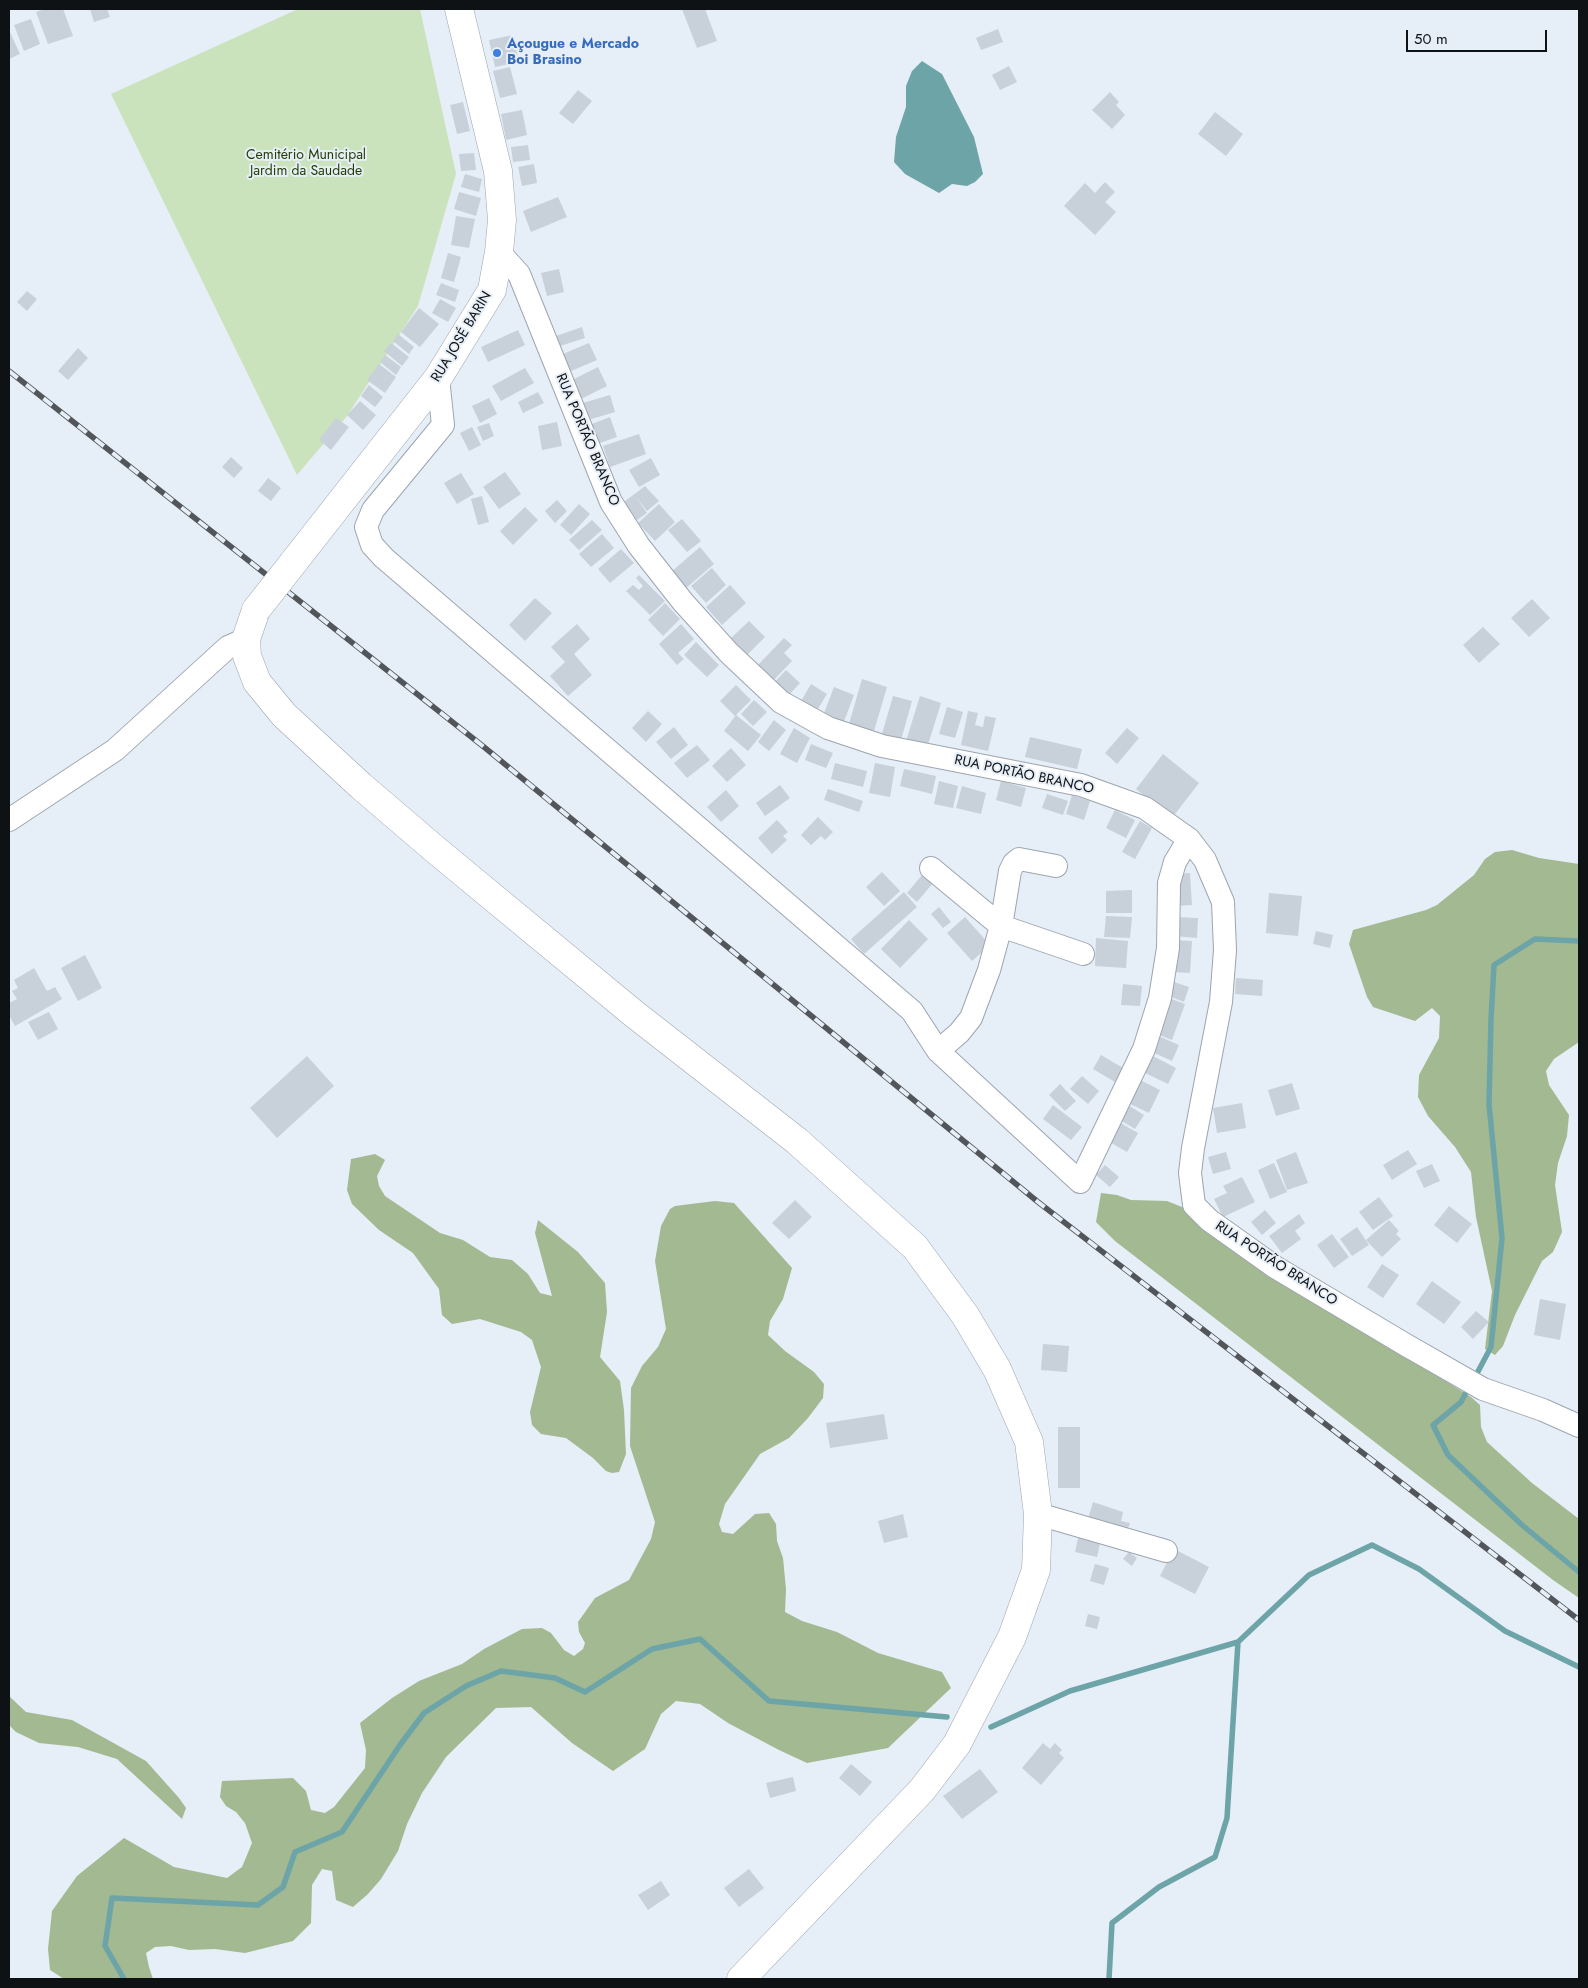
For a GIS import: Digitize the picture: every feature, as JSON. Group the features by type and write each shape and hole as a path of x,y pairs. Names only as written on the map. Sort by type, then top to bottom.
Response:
{"main road":[{"name":"RUA JOSÉ BARIN","path":"246,639 256,610 438,378 492,290 499,252 502,220 498,172 459,9"},
{"path":"246,639 247,656 258,682 271,701 360,786 634,1013 797,1141 915,1247 966,1315 997,1369 1029,1442 1038,1514 1036,1570 1015,1629 956,1744 922,1790 741,1979"}],"street":[{"name":"RUA PORTÃO BRANCO","path":"499,252 519,274 611,502 639,546 683,602 729,653 781,702 828,728 882,746 1081,784 1145,808 1189,839 1205,860 1223,902 1225,950 1221,1002 1193,1148 1190,1173 1194,1205 1209,1220 1275,1267 1406,1345 1483,1389 1543,1410 1579,1426"},
{"path":"438,378 443,425 373,510 366,527 372,545 392,565 912,1011 938,1051 1080,1182 1144,1049 1160,998 1168,948 1169,883 1175,862 1189,839"},
{"path":"9,820 114,750 228,647 246,639"},
{"path":"938,1051 971,1018 989,970 1001,926 1010,871 1014,863 1019,859 1056,866"},
{"path":"931,868 1001,926 1083,954"},
{"path":"1038,1514 1166,1551"}],"green space":[{"name":"Cemitério Municipal Jardim da Saudade","path":"298,9 420,9 456,174 418,306 347,416 297,475 111,94"},
{"path":"1512,850 1539,858 1579,864 1579,1042 1554,1059 1546,1071 1549,1085 1569,1115 1567,1136 1558,1163 1555,1185 1562,1232 1553,1252 1542,1261 1515,1315 1503,1346 1495,1355 1485,1349 1492,1291 1476,1217 1471,1172 1455,1147 1428,1116 1418,1097 1419,1075 1439,1038 1440,1016 1432,1008 1415,1021 1373,1007 1367,997 1349,944 1353,930 1426,910 1437,905 1474,875 1485,859 1495,852"},
{"path":"375,1154 385,1160 377,1176 379,1186 385,1196 440,1233 463,1240 490,1257 512,1260 528,1274 540,1293 552,1296 535,1233 538,1220 578,1252 605,1283 607,1312 600,1357 620,1381 624,1410 626,1454 619,1472 612,1473 606,1471 593,1458 566,1438 541,1434 532,1425 530,1412 541,1367 532,1340 521,1332 480,1319 452,1324 442,1315 439,1289 413,1253 379,1230 352,1204 347,1190 351,1159"},
{"path":"1101,1193 1117,1195 1131,1200 1167,1201 1182,1207 1259,1264 1471,1397 1480,1405 1481,1427 1487,1442 1532,1483 1579,1519 1579,1598 1553,1580 1115,1241 1096,1222"},
{"path":"715,1201 734,1203 792,1268 783,1299 770,1321 768,1335 785,1351 814,1372 824,1384 823,1398 808,1418 789,1438 760,1454 725,1504 719,1524 722,1532 733,1534 755,1514 769,1513 776,1524 777,1541 783,1558 786,1589 785,1612 802,1621 837,1632 878,1653 942,1672 951,1688 888,1748 807,1763 728,1723 700,1704 676,1701 661,1714 645,1749 613,1771 572,1743 531,1707 496,1708 446,1757 422,1793 407,1824 398,1851 381,1879 353,1907 336,1900 332,1871 322,1869 312,1885 311,1923 293,1941 245,1953 215,1949 189,1950 171,1946 155,1947 146,1953 153,1979 64,1979 50,1970 48,1949 52,1911 77,1876 124,1838 174,1867 227,1878 242,1867 252,1843 245,1823 236,1812 226,1806 220,1797 222,1781 293,1778 306,1791 311,1810 325,1813 334,1807 365,1768 366,1750 360,1723 392,1698 419,1681 462,1664 484,1649 522,1629 542,1628 551,1633 564,1650 574,1656 583,1649 585,1643 579,1632 578,1622 595,1598 629,1580 651,1539 655,1522 630,1446 631,1388 642,1366 658,1347 666,1329 655,1261 661,1226 670,1209 675,1206"},
{"path":"9,1696 26,1712 72,1720 146,1761 186,1808 182,1819 117,1759 78,1747 39,1743 16,1732 9,1725"}],"water":[{"path":"922,61 942,74 974,137 983,174 975,182 967,186 952,184 939,193 905,174 894,162 896,137 906,107 906,86 912,71"}],"building":[{"path":"45,9 63,9 73,36 48,44 36,12"},
{"path":"90,9 107,9 110,17 94,22"},
{"path":"682,9 705,9 717,41 697,48"},
{"path":"31,19 40,44 24,51 14,25"},
{"path":"998,29 1003,42 981,50 976,38"},
{"path":"9,30 20,54 9,59"},
{"path":"513,35 519,62 495,67 489,40"},
{"path":"1009,66 1017,82 1000,90 992,75"},
{"path":"510,67 517,94 500,98 493,71"},
{"path":"578,90 592,101 573,124 559,113"},
{"path":"1110,92 1119,102 1116,105 1125,115 1112,129 1092,110"},
{"path":"463,102 470,131 457,134 450,105"},
{"path":"522,110 527,135 506,140 501,114"},
{"path":"1215,112 1243,134 1226,156 1198,134"},
{"path":"528,145 530,160 513,162 511,147"},
{"path":"474,153 476,170 461,171 459,154"},
{"path":"534,164 537,183 522,186 518,167"},
{"path":"465,174 482,179 479,192 461,187"},
{"path":"1105,182 1115,192 1105,202 1116,212 1095,235 1064,206 1085,183 1095,193"},
{"path":"459,192 481,198 476,216 454,209"},
{"path":"558,197 567,217 531,232 523,211"},
{"path":"456,216 475,219 469,248 451,245"},
{"path":"448,253 461,257 454,282 441,278"},
{"path":"559,269 564,292 547,296 541,273"},
{"path":"441,283 459,290 455,302 436,295"},
{"path":"27,291 37,299 27,311 17,302"},
{"path":"440,299 456,308 448,322 432,313"},
{"path":"419,308 439,324 420,347 401,332"},
{"path":"582,327 585,338 560,346 556,336"},
{"path":"518,330 525,345 488,362 481,347"},
{"path":"398,334 414,347 409,354 393,341"},
{"path":"391,343 409,357 402,366 384,351"},
{"path":"589,343 597,360 571,371 563,354"},
{"path":"78,348 88,358 68,380 58,371"},
{"path":"385,355 401,367 396,375 380,362"},
{"path":"379,364 396,377 385,393 367,380"},
{"path":"598,367 607,386 579,400 570,381"},
{"path":"525,368 534,383 501,401 492,386"},
{"path":"369,385 383,397 375,407 361,396"},
{"path":"538,392 544,403 523,413 518,402"},
{"path":"610,395 615,412 588,420 583,403"},
{"path":"489,398 497,414 480,423 472,406"},
{"path":"360,401 376,415 363,430 347,415"},
{"path":"610,417 617,437 597,444 589,425"},
{"path":"336,418 349,427 331,450 319,440"},
{"path":"557,422 562,446 542,450 538,426"},
{"path":"489,423 494,436 483,441 477,427"},
{"path":"472,427 481,445 469,451 460,433"},
{"path":"639,434 646,454 610,467 603,446"},
{"path":"231,457 243,468 234,478 222,467"},
{"path":"651,458 660,475 639,487 629,470"},
{"path":"505,472 521,494 499,509 483,487"},
{"path":"461,473 474,494 457,504 444,483"},
{"path":"268,478 281,488 271,501 258,491"},
{"path":"645,486 659,501 647,511 636,497 647,513 637,520 624,502"},
{"path":"482,496 489,522 478,525 471,499"},
{"path":"557,500 567,511 555,523 545,511"},
{"path":"579,504 590,514 571,535 560,525"},
{"path":"659,504 675,522 655,541 638,523"},
{"path":"525,507 538,520 513,545 500,531"},
{"path":"682,519 701,541 687,552 668,530"},
{"path":"592,520 602,530 579,550 569,540"},
{"path":"602,534 614,548 591,567 579,554"},
{"path":"700,547 714,564 685,589 671,572"},
{"path":"621,549 634,563 610,583 598,569"},
{"path":"712,568 726,585 706,603 691,586"},
{"path":"639,575 665,601 650,615 626,591 633,585 639,590 643,586 636,578"},
{"path":"730,585 746,603 722,625 706,607"},
{"path":"535,598 552,613 525,641 509,625"},
{"path":"1532,599 1550,618 1529,637 1511,618"},
{"path":"665,603 680,619 663,636 648,620"},
{"path":"749,621 765,637 747,655 731,638"},
{"path":"577,624 590,639 574,654 592,675 568,696 550,676 565,662 551,647"},
{"path":"681,624 694,639 678,653 684,659 677,665 659,644"},
{"path":"1483,627 1500,644 1479,663 1463,645"},
{"path":"784,638 792,645 784,653 792,661 771,683 756,667"},
{"path":"696,642 719,665 707,677 684,655"},
{"path":"786,670 800,683 788,696 774,683"},
{"path":"862,679 887,687 874,731 849,724"},
{"path":"811,684 827,694 816,712 800,703"},
{"path":"736,685 751,700 735,716 720,701"},
{"path":"834,687 854,695 843,724 823,716"},
{"path":"893,696 912,701 901,740 882,734"},
{"path":"920,696 941,703 927,748 906,741"},
{"path":"754,700 767,712 753,726 741,714"},
{"path":"947,707 963,712 955,738 939,734"},
{"path":"648,711 662,724 646,742 632,728"},
{"path":"968,711 978,713 975,725 983,727 985,716 996,718 988,751 961,745"},
{"path":"736,715 761,735 748,751 724,731"},
{"path":"774,720 786,730 769,751 758,742"},
{"path":"674,727 688,745 671,759 656,742"},
{"path":"794,728 810,738 797,763 780,754"},
{"path":"1127,728 1139,738 1117,764 1105,753"},
{"path":"1030,737 1082,749 1077,769 1025,757"},
{"path":"811,744 833,753 826,768 805,760"},
{"path":"697,745 710,760 687,778 674,763"},
{"path":"731,748 746,765 727,782 712,766"},
{"path":"1163,754 1199,783 1172,818 1136,789"},
{"path":"835,763 867,771 863,787 831,779"},
{"path":"875,763 895,767 890,797 869,793"},
{"path":"904,769 936,776 932,794 900,786"},
{"path":"939,781 958,786 953,808 934,804"},
{"path":"1001,781 1026,788 1021,807 996,800"},
{"path":"780,785 790,798 765,816 756,803"},
{"path":"962,786 986,793 981,814 956,808"},
{"path":"828,789 863,801 859,812 824,800"},
{"path":"726,790 739,806 721,822 707,807"},
{"path":"1047,794 1068,801 1063,815 1042,808"},
{"path":"1072,795 1090,801 1084,820 1066,814"},
{"path":"1115,810 1135,820 1126,838 1106,828"},
{"path":"818,817 833,832 825,840 821,836 811,845 801,835"},
{"path":"777,820 788,832 783,836 787,840 772,854 758,838"},
{"path":"1140,821 1152,828 1135,859 1122,852"},
{"path":"882,872 900,891 884,906 866,887"},
{"path":"1190,873 1192,905 1176,906 1175,874"},
{"path":"923,874 933,883 917,902 907,893"},
{"path":"1132,890 1132,913 1106,913 1106,891"},
{"path":"904,892 917,907 864,954 851,939"},
{"path":"1269,893 1302,896 1298,936 1266,933"},
{"path":"939,907 951,922 943,928 931,914"},
{"path":"1106,916 1132,917 1130,938 1104,937"},
{"path":"965,917 990,945 972,961 947,933"},
{"path":"1175,917 1198,918 1197,938 1174,936"},
{"path":"909,920 928,939 900,968 881,949"},
{"path":"1316,931 1333,935 1330,948 1313,944"},
{"path":"1096,938 1128,941 1126,968 1095,966"},
{"path":"1174,940 1192,941 1190,973 1173,972"},
{"path":"85,955 102,988 78,1001 61,968"},
{"path":"34,968 47,991 55,987 62,999 15,1026 9,1015 9,1003 17,999 12,991 18,988 14,980"},
{"path":"1236,978 1263,980 1262,996 1235,994"},
{"path":"1174,982 1189,987 1184,1002 1169,996"},
{"path":"1123,984 1142,986 1140,1006 1121,1005"},
{"path":"1169,998 1185,1004 1172,1040 1157,1034"},
{"path":"49,1012 58,1029 38,1040 28,1022"},
{"path":"1156,1035 1179,1045 1172,1061 1150,1051"},
{"path":"1101,1055 1123,1068 1115,1082 1093,1069"},
{"path":"1151,1055 1176,1068 1168,1084 1143,1072"},
{"path":"307,1056 334,1086 277,1138 250,1108"},
{"path":"1082,1076 1099,1091 1088,1104 1070,1089"},
{"path":"1138,1079 1160,1090 1149,1113 1126,1102"},
{"path":"1292,1083 1300,1109 1276,1116 1268,1090"},
{"path":"1060,1084 1076,1101 1065,1111 1049,1095"},
{"path":"1242,1103 1246,1128 1217,1133 1213,1108"},
{"path":"1053,1105 1082,1127 1071,1140 1043,1119"},
{"path":"1128,1105 1144,1115 1135,1129 1120,1120"},
{"path":"1117,1121 1138,1133 1127,1152 1106,1140"},
{"path":"1408,1150 1417,1164 1392,1180 1383,1165"},
{"path":"1226,1152 1231,1169 1213,1174 1208,1157"},
{"path":"1296,1152 1308,1183 1287,1190 1276,1160"},
{"path":"1274,1163 1287,1192 1270,1199 1258,1170"},
{"path":"1432,1164 1440,1181 1424,1188 1416,1171"},
{"path":"1105,1165 1119,1177 1110,1187 1096,1175"},
{"path":"1242,1177 1255,1202 1223,1217 1214,1199 1227,1193 1223,1186"},
{"path":"1379,1197 1393,1216 1373,1230 1359,1212"},
{"path":"795,1200 812,1217 789,1239 772,1223"},
{"path":"1449,1206 1472,1224 1457,1243 1434,1225"},
{"path":"1265,1210 1276,1223 1262,1235 1251,1222"},
{"path":"1299,1214 1305,1223 1295,1231 1301,1239 1282,1253 1269,1236"},
{"path":"1389,1220 1399,1231 1396,1234 1401,1239 1382,1257 1366,1240"},
{"path":"1357,1227 1369,1245 1352,1256 1340,1239"},
{"path":"1332,1234 1349,1257 1334,1268 1317,1245"},
{"path":"1382,1264 1399,1275 1383,1298 1367,1287"},
{"path":"1432,1281 1461,1302 1444,1324 1416,1304"},
{"path":"1540,1299 1566,1304 1560,1340 1534,1335"},
{"path":"1476,1311 1489,1322 1473,1339 1461,1327"},
{"path":"1043,1344 1069,1346 1067,1372 1041,1370"},
{"path":"884,1414 888,1439 830,1448 826,1423"},
{"path":"1058,1427 1080,1427 1080,1488 1058,1488"},
{"path":"1093,1502 1123,1512 1121,1521 1130,1523 1127,1531 1088,1519"},
{"path":"903,1514 908,1537 884,1543 878,1521"},
{"path":"1079,1534 1101,1539 1097,1557 1075,1552"},
{"path":"1174,1549 1209,1567 1195,1594 1160,1576"},
{"path":"1129,1552 1137,1558 1132,1566 1123,1559"},
{"path":"1095,1564 1109,1568 1104,1585 1090,1581"},
{"path":"1088,1614 1100,1617 1097,1629 1085,1626"},
{"path":"1043,1743 1050,1749 1055,1743 1062,1750 1059,1753 1064,1758 1041,1785 1022,1768"},
{"path":"851,1764 872,1782 860,1796 839,1778"},
{"path":"980,1769 998,1792 962,1819 943,1796"},
{"path":"793,1777 796,1791 770,1798 766,1783"},
{"path":"749,1869 764,1888 739,1907 724,1888"},
{"path":"661,1881 670,1895 648,1910 638,1895"}],"waterway":[{"path":"1474,1379 1491,1347 1502,1238 1489,1104 1494,965 1535,939 1579,941"},
{"path":"1469,1387 1461,1402 1433,1425 1448,1455 1522,1525 1579,1572"},
{"path":"991,1727 1070,1691 1238,1642 1309,1575 1372,1545 1419,1569 1505,1631 1579,1667"},
{"path":"124,1979 105,1946 112,1898 258,1905 283,1887 295,1852 342,1832 400,1745 424,1713 466,1686 501,1671 555,1678 585,1692 652,1649 700,1639 769,1701 947,1717"},
{"path":"1109,1979 1112,1923 1159,1887 1215,1857 1227,1818 1238,1642"}],"railway":[{"path":"9,371 484,747 1038,1202 1579,1620"}],"place":[{"name":"Açougue e Mercado Boi Brasino","path":"497,53"}]}
